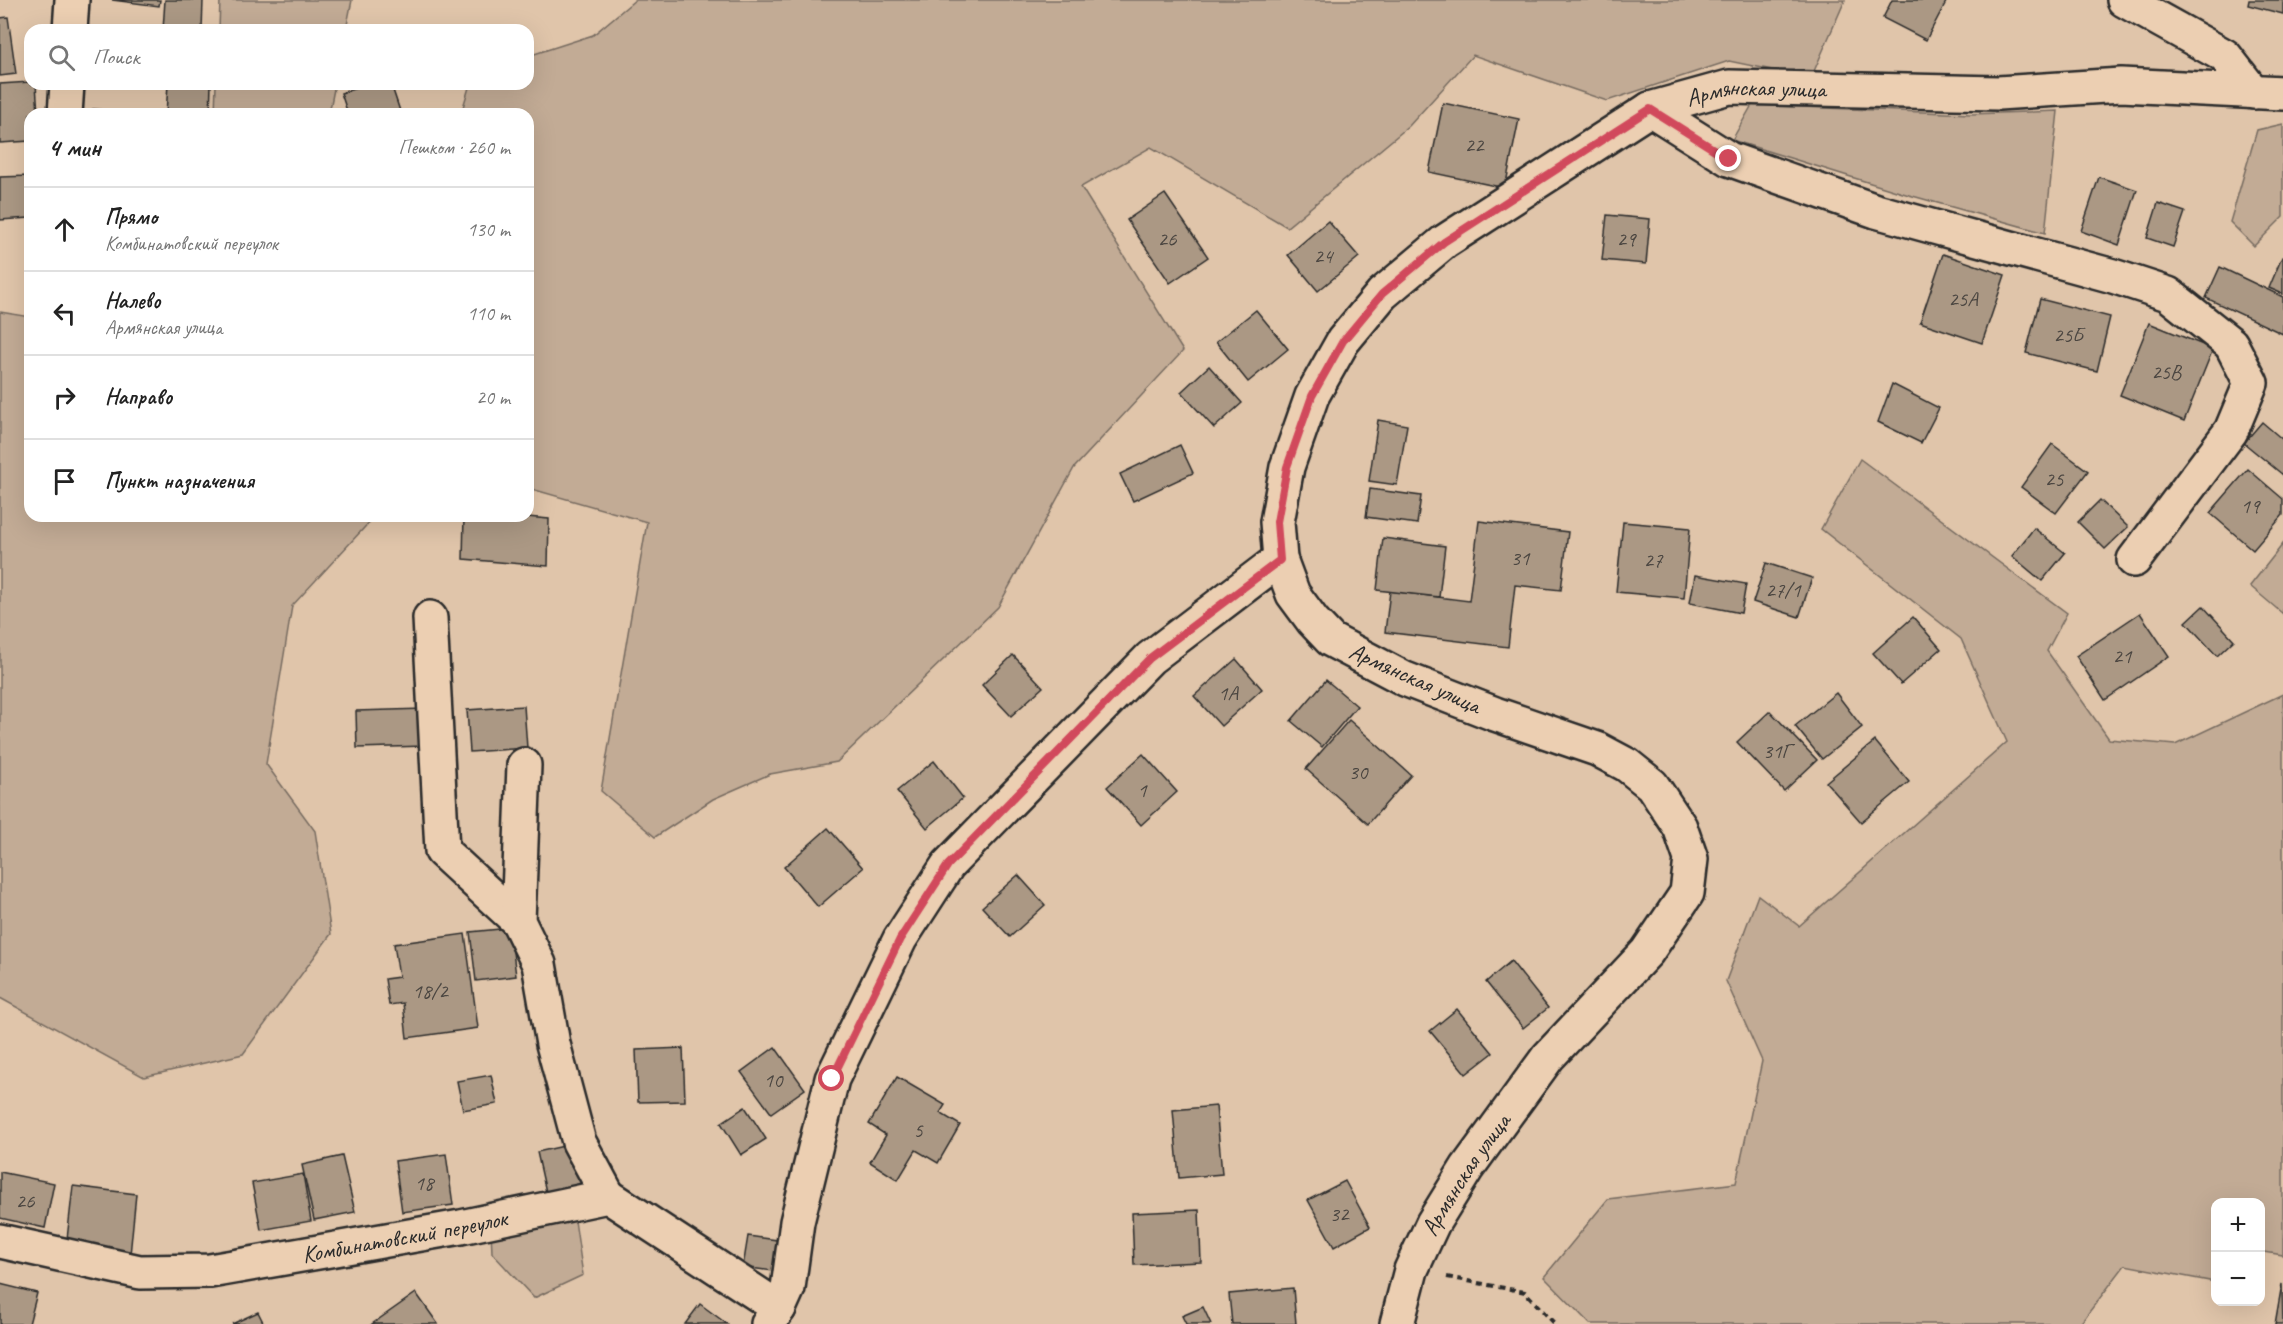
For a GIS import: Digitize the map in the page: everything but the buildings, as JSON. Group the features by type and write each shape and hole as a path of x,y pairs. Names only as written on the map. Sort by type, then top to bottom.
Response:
{"street":[{"path":"70,24 72,0"},
{"path":"2124,0 2225,56 2268,92"},
{"name":"Армянская улица","path":"1397,1324 1411,1270 1433,1223 1480,1149 1548,1057 1647,952 1688,893 1690,859 1680,827 1652,785 1627,765 1597,749 1495,714 1405,679 1331,640 1312,621 1293,594 1280,560 1277,522 1287,467 1312,396 1343,341 1382,294 1444,242 1650,109 1729,87 1998,93 2121,85 2268,92"},
{"path":"65,108 66,90"},
{"path":"1650,109 1739,163 1876,211 2114,276 2168,294 2231,344 2251,383 2231,431 2134,560"},
{"path":"430,618 442,850 518,921 539,964 553,1044 579,1142 608,1196 774,1316 788,1288 797,1222 832,1079 900,939 948,865 1150,658 1280,560"},
{"path":"518,921 524,765"},
{"name":"Комбинатовский переулок","path":"0,1241 140,1272 210,1271 460,1227 608,1196"}],"path":[{"path":"1411,1270 1525,1292 1555,1324"}],"shaded area":[{"path":"220,0 352,0 347,24 219,24"},
{"path":"635,0 1845,0 1811,78 1729,61 1607,101 1473,55 1409,126 1287,227 1151,147 1081,187 1183,351 1074,468 998,607 837,762 770,774 713,799 655,837 601,791 647,522 534,490 534,108 463,108 468,90 534,90 534,54 593,35"},
{"path":"216,90 334,90 330,108 215,108"},
{"path":"1752,105 1971,114 2058,111 2045,233 1909,195 1732,140"},
{"path":"2283,124 2283,217 2254,246 2230,222 2257,130"},
{"path":"0,312 24,316 24,522 369,522 292,606 266,764 315,831 331,934 243,1054 144,1077 0,998"},
{"path":"1860,459 2067,613 2047,651 2109,739 2175,745 2283,694 2283,1255 2265,1252 2265,1198 2211,1198 2211,1281 2125,1265 2080,1324 1590,1324 1544,1277 1608,1199 1736,1183 1762,1061 1726,981 1758,895 1799,926 2007,742 1961,639 1821,529"},
{"path":"2283,544 2283,614 2250,586"},
{"path":"574,1214 583,1275 534,1298 492,1253 491,1230"}],"route":[{"path":"832,1079 900,939 948,865 1150,658 1280,560 1277,522 1287,467 1312,396 1343,341 1382,294 1444,242 1650,109 1729,159"}]}
